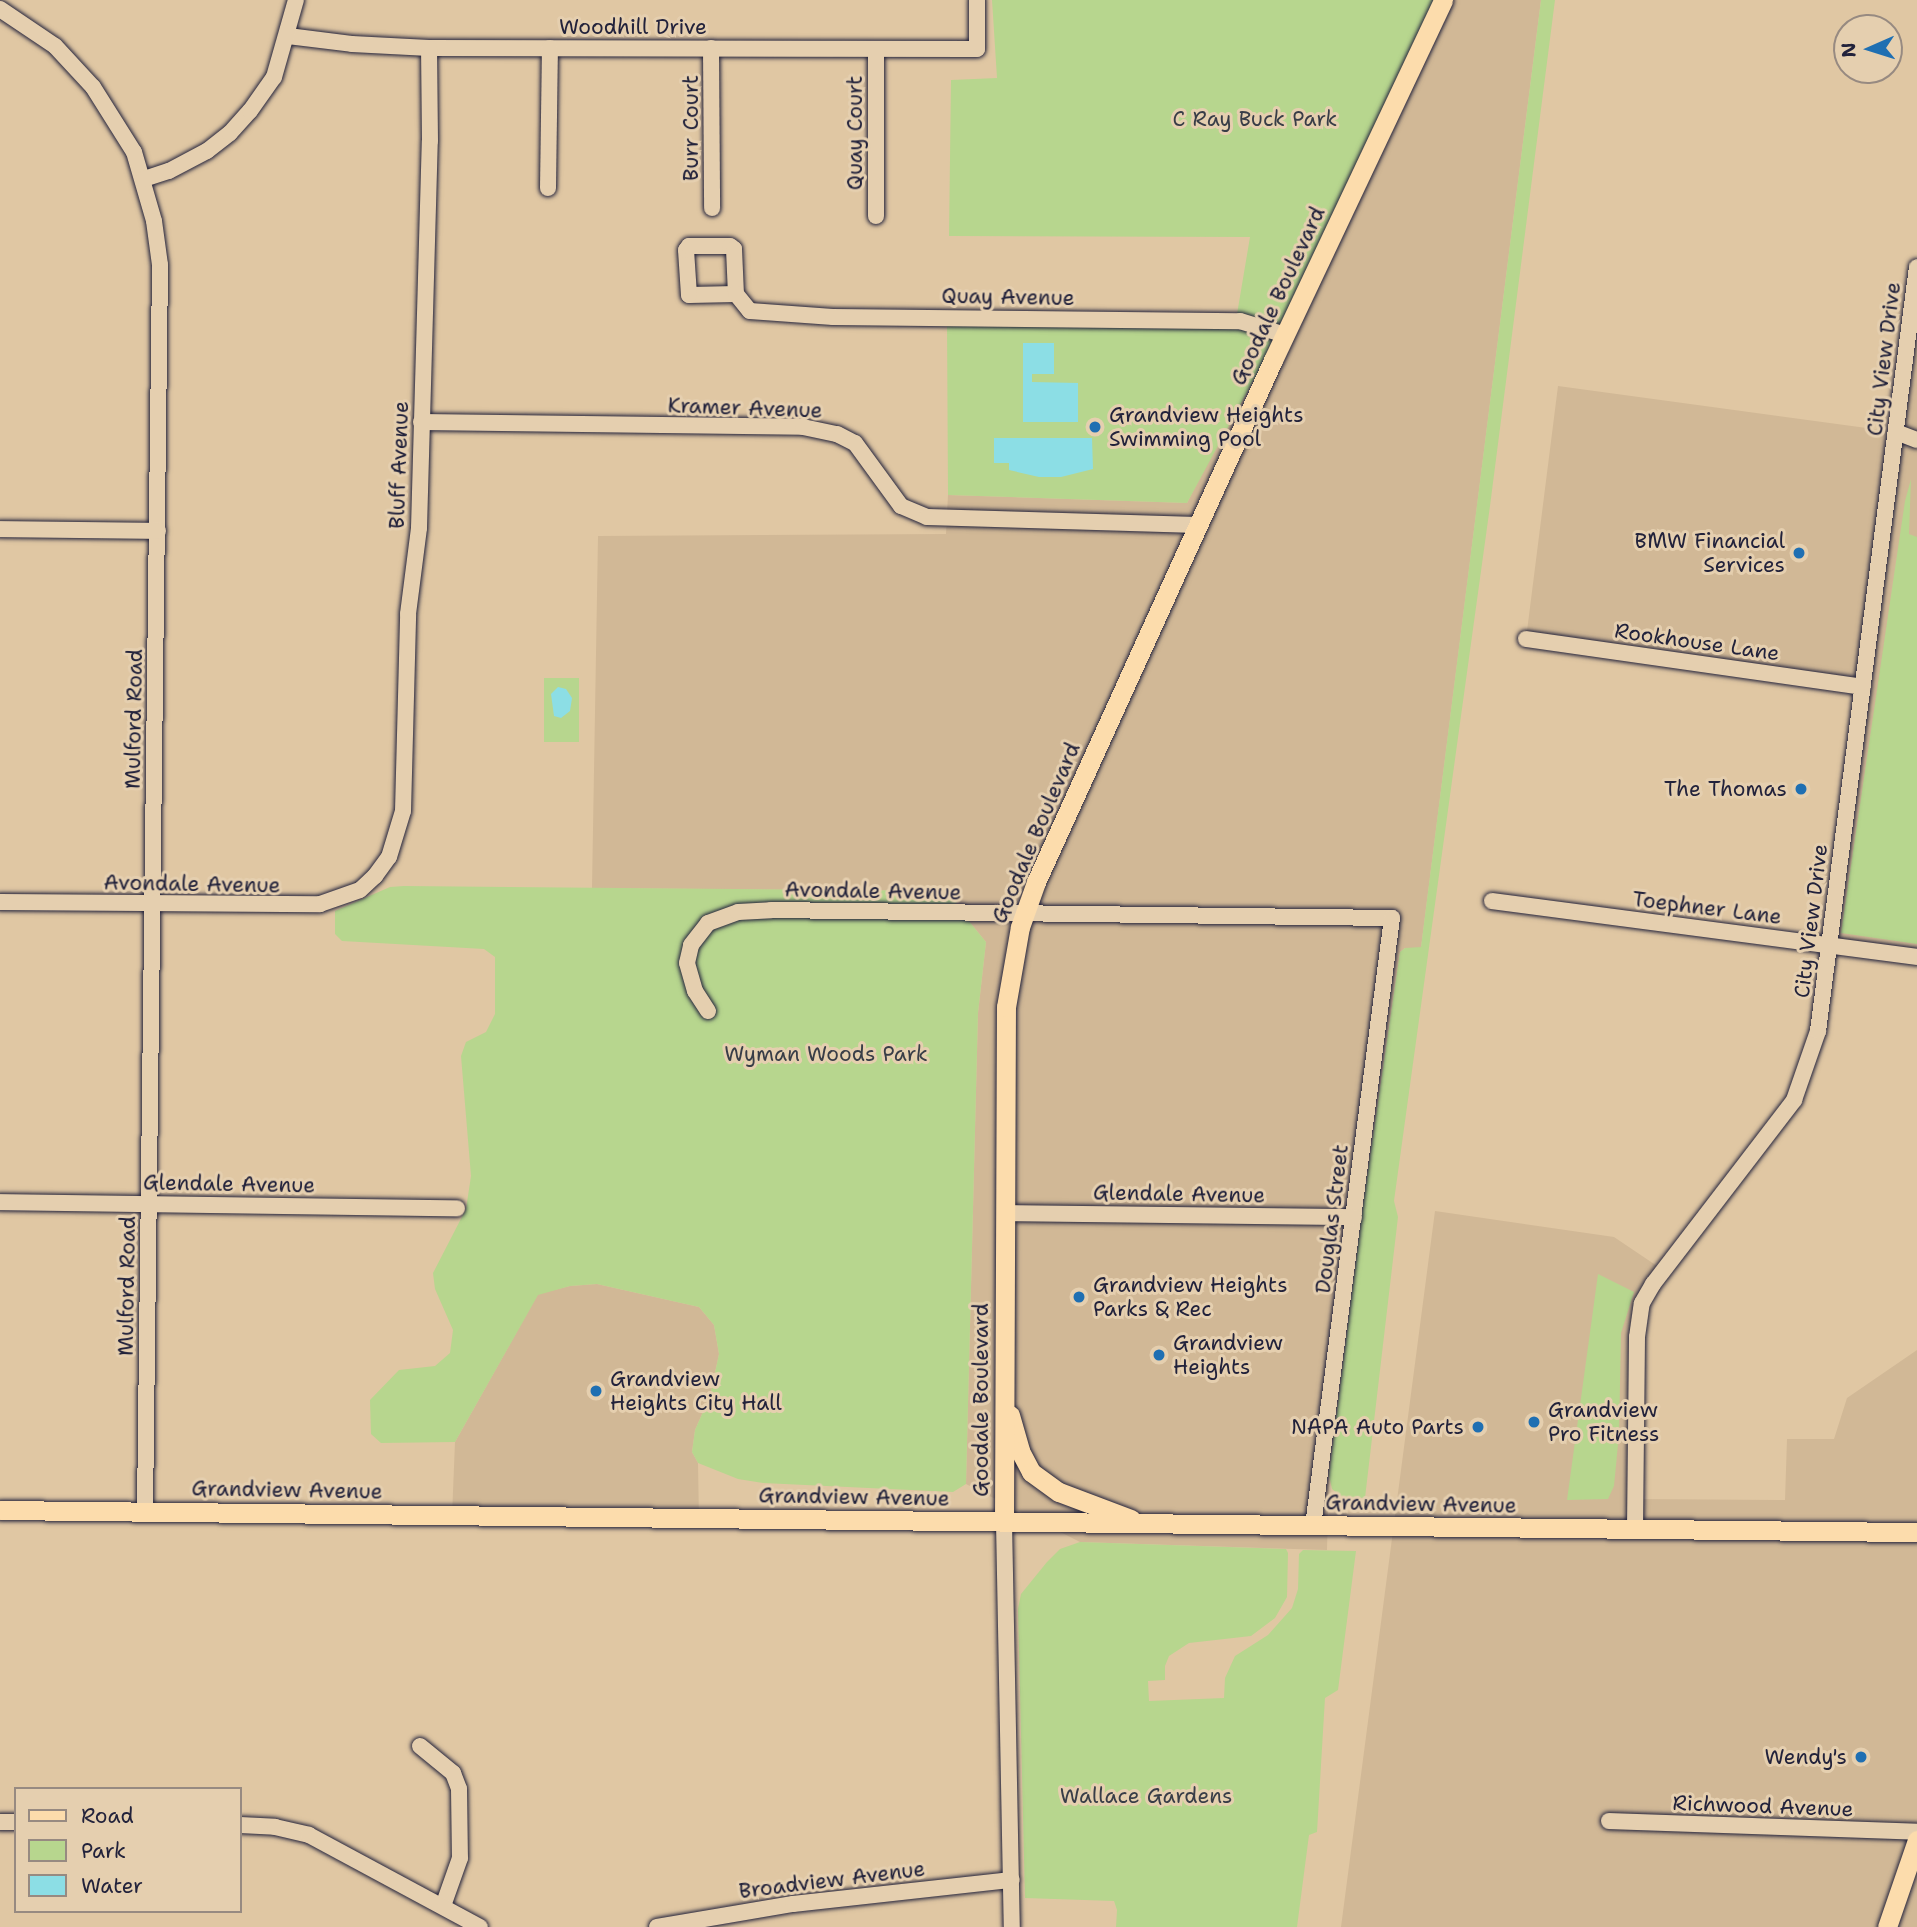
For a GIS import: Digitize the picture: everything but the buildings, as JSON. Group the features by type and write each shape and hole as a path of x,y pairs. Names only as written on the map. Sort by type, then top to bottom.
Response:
{"main road":[{"name":"Goodale Boulevard","path":"1004,1522 1006,1007 1014,950 1024,915 1198,524 1444,0"},
{"path":"1003,1377 1014,1429 1031,1472 1059,1492 1139,1522"},
{"name":"Grandview Avenue","path":"0,1510 1917,1532"},
{"path":"1887,1927 1917,1840"}],"street":[{"path":"144,179 169,171 206,151 230,133 250,111 274,77 288,36 296,0"},
{"name":"Woodhill Drive","path":"288,36 352,44 429,48 977,49 977,0"},
{"name":"Mulford Road","path":"0,9 55,46 93,87 134,152 144,179 160,265 145,1511"},
{"name":"Bluff Avenue","path":"375,876 389,857 403,811 408,625 419,528 430,141 429,48"},
{"path":"548,188 550,48"},
{"name":"Burr Court","path":"711,48 712,208"},
{"name":"Quay Court","path":"876,50 876,216"},
{"name":"City View Drive","path":"1636,1529 1637,1337 1642,1303 1653,1284 1794,1100 1818,1031 1917,268"},
{"name":"Quay Avenue","path":"736,294 750,311 819,316 1240,321 1285,335"},
{"name":"Kramer Avenue","path":"421,422 803,427 837,434 855,443 901,506 927,517 1198,524"},
{"path":"1896,432 1917,440"},
{"path":"0,529 158,531"},
{"name":"Rookhouse Lane","path":"1526,639 1863,687"},
{"name":"Avondale Avenue","path":"0,902 320,904 360,890 375,876"},
{"name":"Toephner Lane","path":"1492,901 1917,957"},
{"name":"Avondale Avenue","path":"708,1011 695,991 687,963 695,938 718,918 738,912 771,910 1392,918"},
{"name":"Douglas Street","path":"1313,1526 1392,918"},
{"name":"Glendale Avenue","path":"0,1202 457,1208"},
{"name":"Glendale Avenue","path":"1005,1213 1354,1217"},
{"name":"Goodale Boulevard","path":"1004,1522 1012,1927"},
{"path":"420,1746 453,1773 459,1789 460,1858 443,1906"},
{"name":"Richwood Avenue","path":"1609,1821 1917,1832"},
{"path":"242,1825 275,1827 309,1835 480,1927"},
{"name":"Broadview Avenue","path":"657,1927 793,1904 1012,1880"}],"shaded area":[{"path":"1443,0 1541,0 1421,948 1405,948 1400,952 1364,1198 1329,1475 1327,1550 1080,1542 966,1484 978,1013 986,942 954,903 955,891 592,888 598,536 946,534 948,495 1187,503"},
{"path":"1917,267 1917,957 1829,945 1863,687 1526,639 1558,386 1896,432"},
{"path":"1435,1211 1614,1237 1663,1270 1642,1303 1636,1499 1785,1500 1787,1439 1834,1439 1847,1398 1917,1350 1917,1927 1341,1927"},
{"path":"597,1284 699,1307 714,1325 719,1354 710,1396 695,1430 692,1452 698,1463 699,1520 452,1516 455,1442 538,1294 570,1286"}],"green space":[{"name":"C Ray Buck Park","path":"992,0 1443,0 1336,228 1187,503 948,495 947,323 1235,326 1250,237 949,236 951,80 997,78"},
{"path":"1541,0 1555,0 1490,506 1394,1201 1398,1217 1365,1498 1343,1498 1332,1489 1329,1475 1364,1198 1400,952 1405,948 1421,947"},
{"path":"1911,479 1909,534 1917,537 1917,944 1841,933 1905,501"},
{"path":"544,678 579,678 579,742 544,742"},
{"name":"Wyman Woods Park","path":"390,887 955,891 961,898 955,904 986,942 978,1013 966,1484 953,1492 763,1483 738,1479 698,1463 692,1452 695,1430 710,1396 719,1354 714,1325 699,1307 597,1284 570,1286 538,1295 455,1442 381,1443 371,1434 370,1400 399,1370 435,1366 450,1353 453,1330 435,1289 433,1273 466,1209 471,1176 461,1056 466,1042 486,1032 495,1014 495,957 484,949 342,941 335,934 335,911"},
{"path":"1598,1274 1634,1292 1621,1333 1619,1434 1614,1486 1608,1499 1567,1500"},
{"name":"Wallace Gardens","path":"1080,1542 1286,1549 1288,1553 1287,1597 1275,1618 1251,1636 1189,1643 1169,1656 1165,1666 1165,1680 1148,1681 1149,1701 1224,1698 1225,1678 1235,1656 1268,1635 1292,1608 1298,1589 1299,1554 1303,1550 1356,1551 1338,1690 1325,1698 1317,1832 1309,1835 1297,1927 1116,1927 1117,1910 1114,1901 1025,1898 1018,1609 1021,1594 1047,1562 1060,1549"}],"water":[{"path":"1023,343 1054,343 1054,374 1032,374 1032,382 1078,383 1078,422 1023,422"},
{"path":"994,438 1092,438 1093,469 1061,477 1039,477 1009,470 1009,463 994,463"},
{"path":"558,687 566,689 572,698 570,711 561,718 554,716 551,694"}],"place":[{"name":"Grandview Heights Swimming Pool","path":"1095,427"},
{"name":"BMW Financial Services","path":"1799,553"},
{"name":"The Thomas","path":"1801,789"},
{"name":"Grandview Heights Parks & Rec","path":"1079,1297"},
{"name":"Grandview Heights","path":"1159,1355"},
{"name":"Grandview Heights City Hall","path":"596,1391"},
{"name":"Grandview Pro Fitness","path":"1534,1422"},
{"name":"NAPA Auto Parts","path":"1478,1427"},
{"name":"Wendy's","path":"1861,1757"}]}
